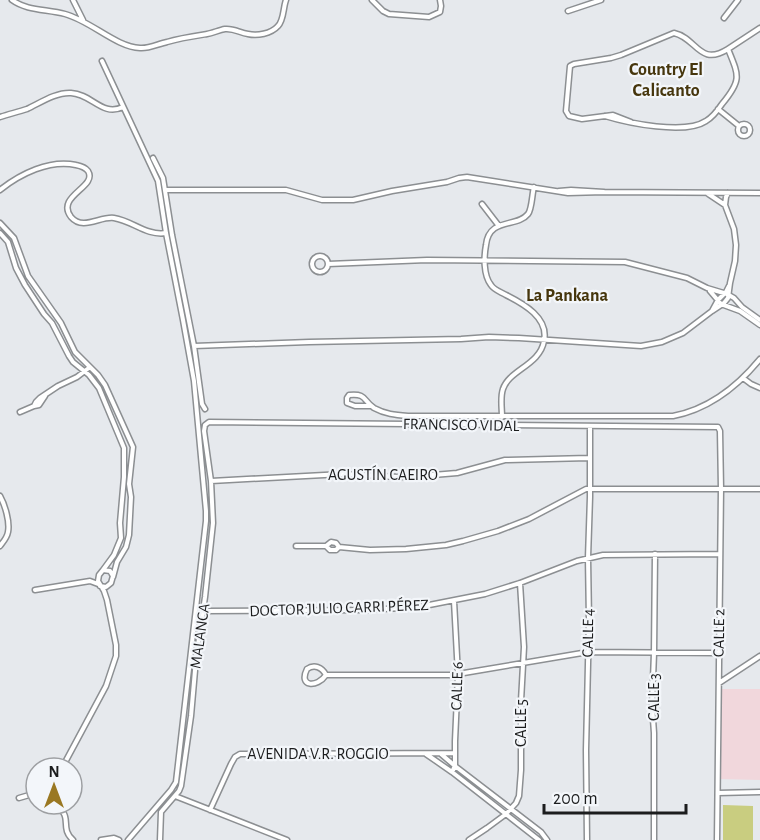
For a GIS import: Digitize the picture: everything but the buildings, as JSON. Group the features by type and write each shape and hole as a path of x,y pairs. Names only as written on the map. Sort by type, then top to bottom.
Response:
{"street":[{"path":"12,0 22,6 63,13 83,20 115,40 130,47 142,49 224,29 234,29 256,35 268,33 278,27 286,0"},
{"path":"73,0 83,20"},
{"path":"372,0 389,14 429,16 440,12 440,0"},
{"path":"567,11 601,0"},
{"path":"724,18 738,0"},
{"path":"729,49 737,80 734,89 708,120 693,126 650,126 622,122 604,116 579,119 567,114 572,65 621,55 674,33 682,35 698,50 716,55 760,30"},
{"path":"102,61 157,178 195,393 206,521 176,782 128,840"},
{"path":"0,116 16,113 67,93 84,96 109,110 123,107"},
{"path":"718,109 739,126"},
{"path":"153,158 162,176 165,190 194,346 202,404 205,409"},
{"path":"0,190 22,175 42,167 74,164 85,168 90,177 69,203 69,212 75,220 85,224 112,218 146,232 166,233"},
{"path":"165,190 290,190 322,200 360,199 463,177 559,191 760,193"},
{"path":"502,417 504,386 536,359 545,340 542,323 537,316 490,285 485,261 487,240 491,232 499,226 524,218 529,213 534,187"},
{"path":"706,193 725,205"},
{"path":"194,346 489,337 636,346 662,342 688,331 726,301 735,265 736,245 734,229 725,205 728,193"},
{"path":"482,204 499,226"},
{"path":"0,223 14,238 26,271 37,291 61,323 75,352 105,385 133,450 129,484 130,525 126,547 117,562 107,600"},
{"path":"0,233 8,242 16,268 52,323 69,356 99,388 124,451 121,538 114,555 98,579 107,600 116,645 114,661 106,686 68,756"},
{"path":"322,255 328,264 326,269 319,272 314,270 311,263 314,258 322,255"},
{"path":"328,264 395,261 629,262 687,278 707,288 727,294 760,320"},
{"path":"707,288 722,305 740,311 760,325"},
{"path":"32,295 37,291"},
{"path":"712,311 718,300 727,294"},
{"path":"370,406 364,398 357,395 349,395 347,398 347,404 351,406 370,406 389,415 673,416 712,401 729,391 760,359"},
{"path":"20,412 34,406 58,386 75,379 90,367"},
{"path":"743,378 760,388"},
{"name":"FRANCISCO VIDAL","path":"205,425 209,422 718,427"},
{"name":"MALANCA","path":"160,840 161,812 181,786 213,523 205,425"},
{"name":"CALLE 4","path":"587,840 590,426"},
{"name":"CALLE 2","path":"717,840 721,489 720,431 718,427"},
{"path":"119,437 126,433"},
{"name":"AGUSTÍN CAEIRO","path":"211,481 349,474 421,476 457,473 505,460 589,458"},
{"path":"327,546 332,550 339,547 370,550 406,549 435,547 463,541 515,525 590,488 760,489"},
{"path":"0,496 9,528 0,546"},
{"path":"296,546 327,546 333,542 339,547"},
{"name":"DOCTOR JULIO CARRI PÉREZ","path":"203,611 419,607 485,594 588,558 615,554 720,554"},
{"name":"CALLE 3","path":"654,840 652,705 655,554"},
{"path":"83,582 101,572 110,571 113,577"},
{"path":"35,590 90,581 106,587 111,584"},
{"name":"CALLE 5","path":"511,810 518,800 520,791 523,627 520,582"},
{"name":"CALLE 6","path":"452,772 455,766 458,675 454,601"},
{"path":"326,675 315,684 308,683 304,678 307,669 312,666 320,668 326,675 447,676 588,652 719,653"},
{"path":"719,683 760,656"},
{"path":"441,753 548,840"},
{"name":"AVENIDA V.R. ROGGIO","path":"210,810 231,764 240,754 455,753"},
{"path":"425,754 452,772 539,840"},
{"path":"718,792 760,792"},
{"path":"175,796 286,840"},
{"path":"19,798 24,797"},
{"path":"469,840 511,810"},
{"path":"65,816 68,835 73,840"},
{"path":"101,840 114,838 119,840"}],"shaded area":[{"path":"720,689 760,689 760,780 719,779"}],"green space":[{"path":"723,805 753,806 753,840 723,840"}],"district":[{"name":"Country El Calicanto","path":"666,80"},
{"name":"La Pankana","path":"567,296"}]}
